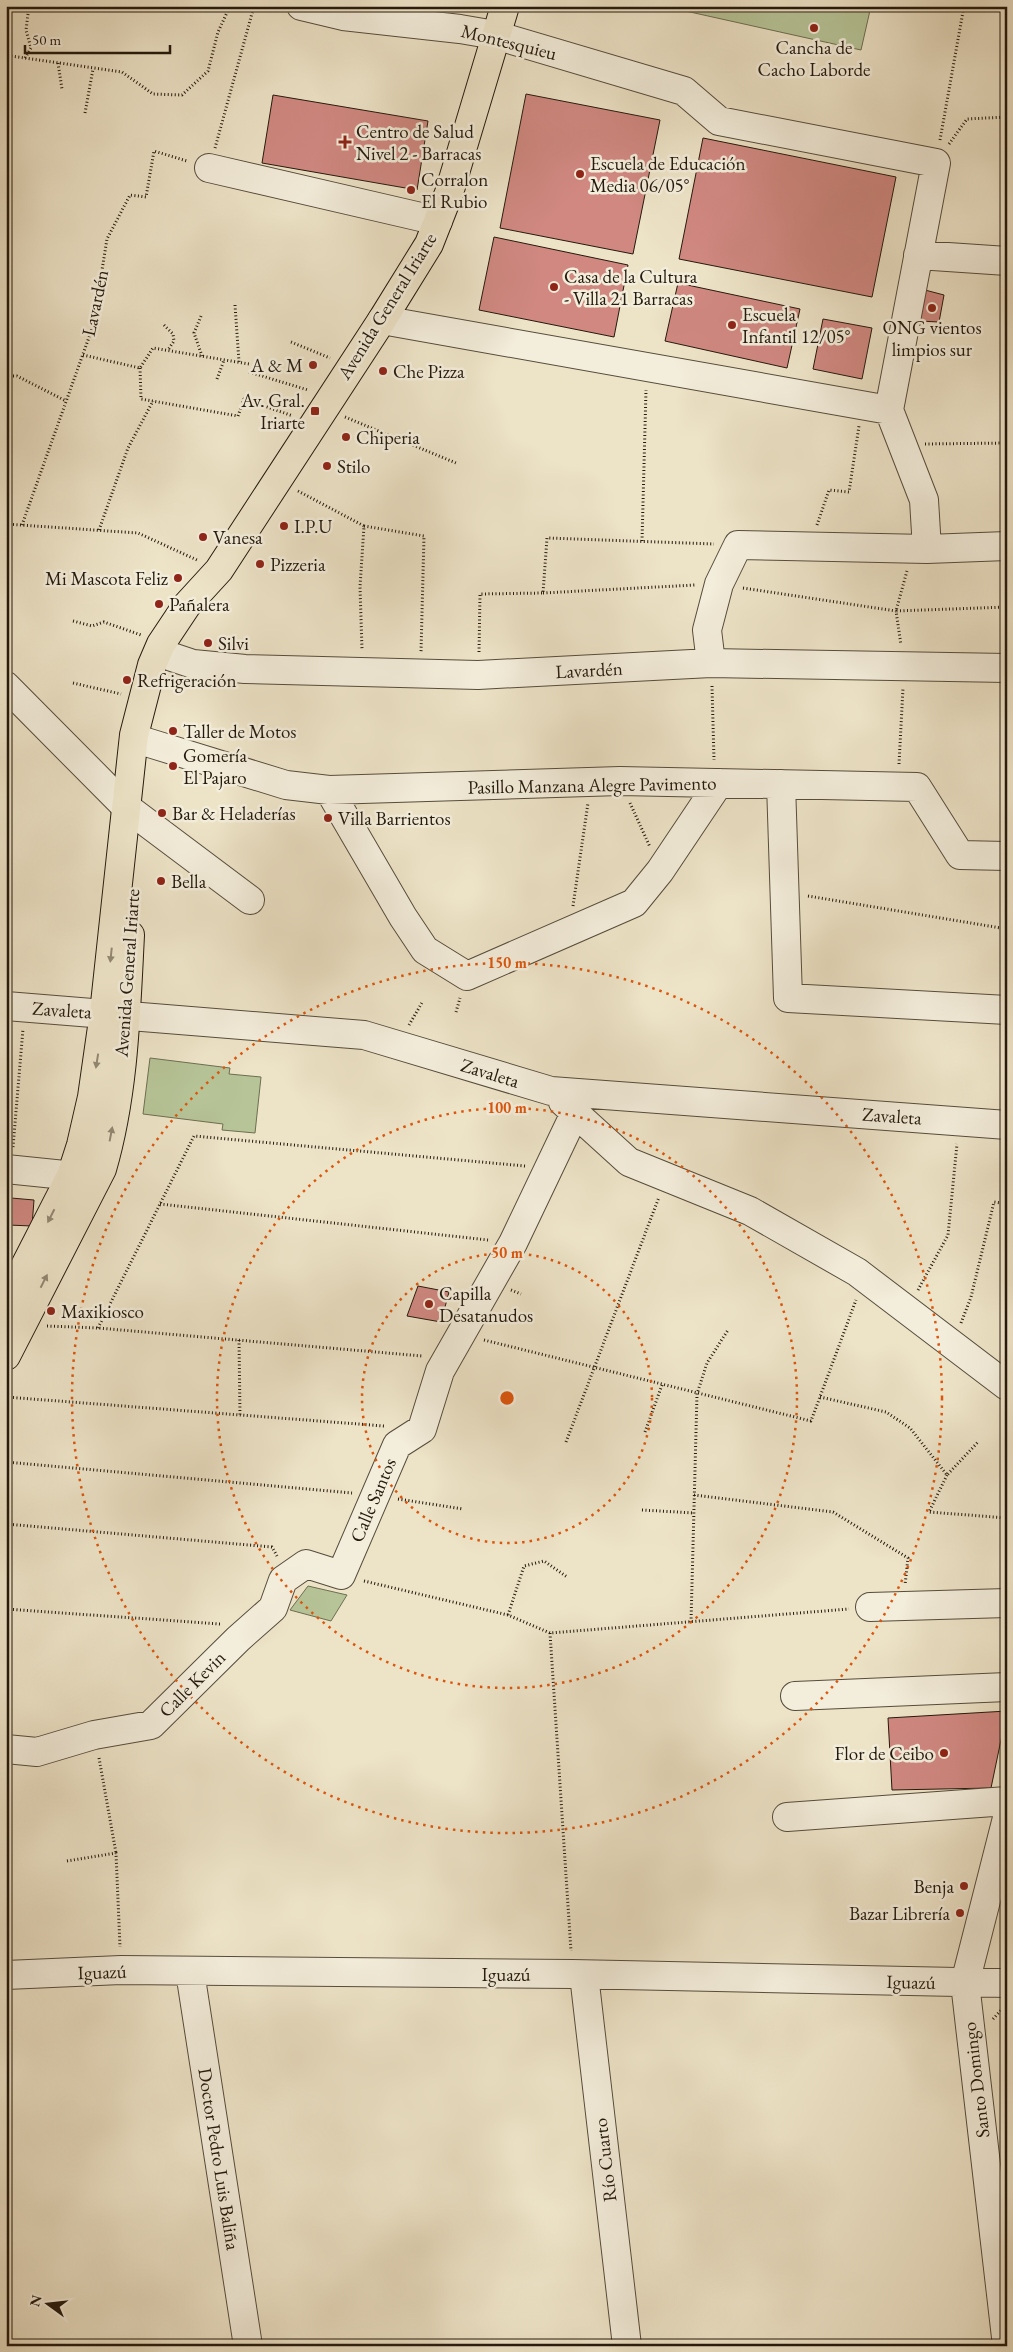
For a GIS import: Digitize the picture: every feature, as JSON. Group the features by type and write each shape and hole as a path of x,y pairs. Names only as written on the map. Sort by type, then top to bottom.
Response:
{"main road":[{"name":"Avenida General Iriarte","path":"6,1356 16,1310 84,1177 102,1169 112,1130 115,1014 131,812 134,735 142,698 166,651 186,605 215,575 420,261 449,193 505,6"},
{"name":"Avenida General Iriarte","path":"131,812 157,700 166,651"}],"street":[{"name":"Montesquieu","path":"301,6 343,16 460,28 495,35 684,91 719,121 936,163"},
{"path":"920,549 924,500 889,410 936,163"},
{"path":"209,168 438,221"},
{"path":"918,256 1007,261"},
{"path":"382,320 889,410"},
{"path":"711,663 707,630 719,584 738,545 920,549 1007,546"},
{"name":"Lavardén","path":"166,651 183,662 213,667 363,673 421,672 478,675 711,663 1007,668"},
{"path":"6,686 131,812 250,900"},
{"name":"Pasillo Manzana Alegre Pavimento","path":"146,742 286,785 329,790 620,781 917,787 960,855 1007,856"},
{"path":"329,790 425,950 467,976 634,903 660,871 716,783"},
{"path":"781,784 788,998 1007,1010"},
{"name":"Zavaleta","path":"16,1007 364,1035 551,1091 1007,1125"},
{"path":"551,1091 629,1162 750,1210 864,1277 1007,1386"},
{"path":"422,1429 440,1371 513,1243 575,1113"},
{"path":"8,1170 84,1177"},
{"name":"Calle Santos","path":"341,1575 397,1445 422,1429"},
{"path":"290,1576 306,1564 341,1575"},
{"name":"Calle Kevin","path":"6,1749 37,1752 94,1735 151,1725 252,1626 273,1608 283,1580 290,1576"},
{"path":"870,1607 1007,1603"},
{"path":"795,1696 1007,1687"},
{"path":"787,1817 1007,1801"},
{"name":"Santo Domingo","path":"1007,1818 1000,1873 965,1984 1007,2346"},
{"name":"Iguazú","path":"6,1975 121,1970 578,1975 965,1984 1007,1983"},
{"name":"Doctor Pedro Luis Baliña","path":"190,1972 248,2346"},
{"name":"Río Cuarto","path":"578,1975 626,2346"}],"path":[{"path":"6,76 11,56 122,72 153,94 182,95 208,71 218,32 230,6"},
{"path":"209,168 254,6"},
{"path":"936,163 964,6"},
{"path":"6,9 29,7 26,30 31,48 25,58"},
{"path":"58,63 62,89"},
{"path":"85,113 93,69"},
{"path":"936,163 967,119 1007,117"},
{"name":"Lavardén","path":"22,525 93,326 108,239 130,195 146,197 154,151 209,168"},
{"path":"235,305 239,362"},
{"path":"201,316 194,333 202,356"},
{"path":"164,325 173,334 174,341 168,350"},
{"path":"291,342 351,366"},
{"path":"249,364 153,348 140,368 140,399 238,416 244,399 322,409"},
{"path":"83,355 140,368"},
{"path":"217,379 224,360"},
{"path":"642,541 646,367"},
{"path":"249,372 322,409 456,463"},
{"path":"6,376 17,376 66,401"},
{"path":"99,530 128,448 153,401"},
{"path":"810,546 829,490 849,492 862,405"},
{"path":"902,444 1007,443"},
{"path":"276,480 364,526 424,536 421,672"},
{"path":"6,524 138,533 215,575"},
{"path":"363,673 360,587 364,526"},
{"path":"543,593 547,538 738,545"},
{"path":"898,786 904,666 896,611 920,549"},
{"path":"478,675 480,594 543,593 719,584 896,611 1007,607"},
{"path":"73,621 92,626 104,622 166,651"},
{"path":"711,663 716,783"},
{"path":"73,682 142,698"},
{"path":"620,781 660,871"},
{"path":"569,931 591,782"},
{"path":"784,892 1007,929"},
{"path":"8,1170 16,1007"},
{"path":"907,1310 948,1235 959,1121"},
{"path":"98,1328 194,1136 549,1168"},
{"path":"566,1442 667,1177"},
{"path":"954,1345 971,1297 994,1202 1007,1204"},
{"path":"160,1204 513,1243"},
{"path":"462,1334 811,1421 864,1277"},
{"path":"16,1310 98,1328 448,1358"},
{"path":"691,1622 697,1394 706,1363 728,1330"},
{"path":"239,1340 240,1415"},
{"path":"645,1432 662,1385"},
{"path":"6,1397 422,1429"},
{"path":"820,1397 886,1412 910,1428 948,1475"},
{"path":"979,1441 948,1475 930,1512 1007,1518"},
{"path":"6,1462 375,1495 463,1508"},
{"path":"694,1495 833,1512 908,1558 902,1605"},
{"path":"642,1510 694,1513"},
{"path":"6,1524 272,1548 290,1576"},
{"path":"508,1615 524,1566 544,1561 567,1577"},
{"path":"341,1575 508,1615 550,1633 870,1607"},
{"path":"6,1609 252,1626"},
{"path":"550,1633 578,1975"},
{"path":"94,1735 116,1853 121,1970"},
{"path":"67,1861 116,1853"}],"green space":[{"name":"Cancha de Cacho Laborde","path":"663,6 871,6 861,50"},
{"path":"150,1058 230,1068 229,1074 261,1077 255,1133 222,1130 223,1124 143,1114"},
{"path":"308,1586 347,1595 331,1621 290,1610"}],"building":[{"name":"Escuela de Educación Media 06/05°","path":"526,94 660,120 633,254 500,228"},
{"name":"Centro de Salud Nivel 2 - Barracas","path":"273,95 428,121 417,190 262,163"},
{"path":"703,138 896,177 872,297 679,259"},
{"name":"Casa de la Cultura - Villa 21 Barracas","path":"494,237 628,265 614,337 479,310"},
{"name":"Escuela Infantil 12/05°","path":"678,283 800,309 787,368 665,341"},
{"name":"ONG vientos limpios sur","path":"925,290 944,295 939,322 919,321"},
{"path":"823,319 872,328 862,379 813,369"},
{"path":"11,1198 34,1200 32,1226 8,1225"},
{"name":"Capilla Desatanudos","path":"418,1286 449,1292 441,1322 407,1316"},
{"name":"Flor de Ceibo","path":"1007,1711 991,1788 892,1790 888,1718"}],"place":[{"name":"Cancha de Cacho Laborde","path":"814,28"},
{"name":"Centro de Salud Nivel 2 - Barracas","path":"345,142"},
{"name":"Escuela de Educación Media 06/05°","path":"580,174"},
{"name":"Corralon El Rubio","path":"411,190"},
{"name":"Casa de la Cultura - Villa 21 Barracas","path":"554,287"},
{"name":"ONG vientos limpios sur","path":"932,308"},
{"name":"Escuela Infantil 12/05°","path":"732,325"},
{"name":"A & M","path":"313,365"},
{"name":"Che Pizza","path":"383,371"},
{"name":"Av. Gral. Iriarte","path":"315,411"},
{"name":"Chiperia","path":"346,437"},
{"name":"Stilo","path":"327,466"},
{"name":"I.P.U","path":"284,526"},
{"name":"Vanesa","path":"203,537"},
{"name":"Pizzeria","path":"260,564"},
{"name":"Mi Mascota Feliz","path":"178,578"},
{"name":"Pañalera","path":"159,604"},
{"name":"Silvi","path":"208,643"},
{"name":"Refrigeración","path":"127,680"},
{"name":"Taller de Motos","path":"173,731"},
{"name":"Gomería El Pajaro","path":"173,766"},
{"name":"Bar & Heladerías","path":"162,813"},
{"name":"Villa Barrientos","path":"328,818"},
{"name":"Bella","path":"161,881"},
{"name":"Capilla Desatanudos","path":"429,1304"},
{"name":"Maxikiosco","path":"51,1311"},
{"name":"Flor de Ceibo","path":"944,1753"},
{"name":"Benja","path":"964,1886"},
{"name":"Bazar Librería","path":"960,1913"}]}
